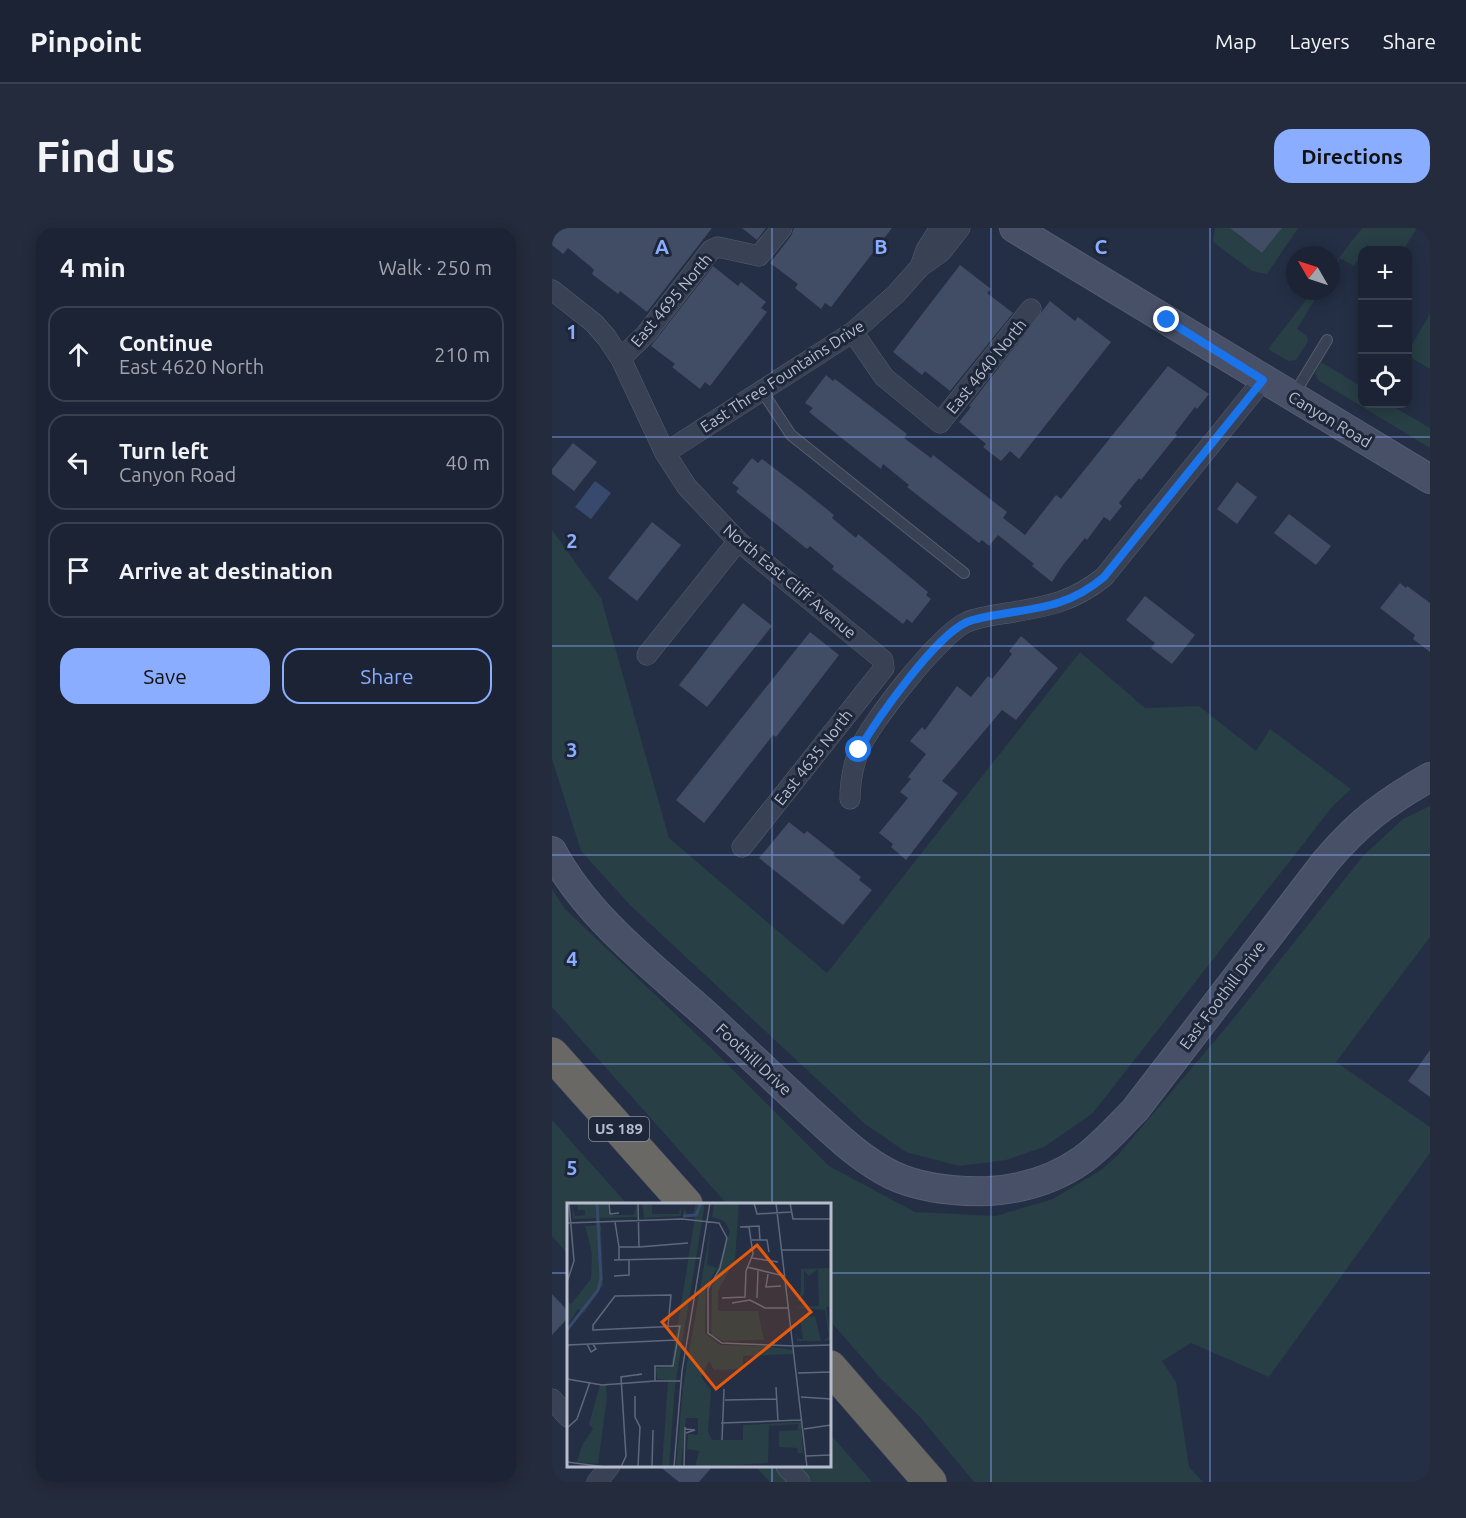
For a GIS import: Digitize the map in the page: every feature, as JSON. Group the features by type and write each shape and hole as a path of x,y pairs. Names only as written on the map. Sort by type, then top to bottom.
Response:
{"highway":[{"name":"US 189","path":"552,1054 685,1203"},
{"path":"831,1368 930,1482"}],"main road":[{"name":"Canyon Road","path":"1014,228 1430,479"},
{"name":"East Foothill Drive","path":"1000,1190 1022,1187 1051,1177 1082,1160 1101,1144 1135,1110 1345,838 1376,811 1430,777"},
{"name":"Foothill Drive","path":"552,851 567,879 614,930 850,1148 892,1175 937,1190 1000,1190"}],"street":[{"name":"East 4695 North","path":"621,358 646,334 711,250 718,247 759,256 782,228"},
{"name":"East Three Fountains Drive","path":"920,267 926,250 940,228"},
{"name":"East Three Fountains Drive","path":"665,453 854,332 896,294 920,267 941,252 960,228"},
{"name":"North East Cliff Avenue","path":"552,290 594,323 621,358 665,453 687,487 738,541 877,653 883,660 884,668"},
{"name":"East 4640 North","path":"854,332 884,377 940,423 1031,309"},
{"path":"850,799 852,774 859,750 872,728 944,638 968,622 1062,603 1078,596 1104,577 1263,380"},
{"path":"647,655 738,541"},
{"name":"East 4635 North","path":"742,847 884,668"},
{"path":"552,1399 567,1416"},
{"path":"597,1482 609,1467"}],"lane":[{"path":"1293,396 1327,340"},
{"path":"762,391 791,435 964,573"}],"green space":[{"path":"1215,228 1238,228 1238,235 1262,253 1279,232 1275,228 1298,228 1267,274 1252,271 1213,242"},
{"path":"1362,228 1417,228 1406,246 1358,246 1358,260 1354,266 1340,256"},
{"path":"1306,300 1315,300 1297,329 1307,336 1308,341 1296,360 1288,361 1268,349"},
{"path":"1430,314 1430,369 1412,358 1412,344"},
{"path":"1321,362 1358,385 1358,404 1318,380 1315,373"},
{"path":"1364,408 1396,408 1430,428 1430,448"},
{"path":"552,530 601,598 669,838 827,973 1080,652 1145,708 1199,706 1256,751 1270,729 1351,789 1332,807 1093,1113 1044,1147 1006,1160 959,1166 906,1152 865,1124 630,905 581,851 552,759"},
{"path":"1430,806 1430,937 1336,1062 1430,1127 1430,1153 1269,1377 1191,1343 1162,1361 1176,1382 1189,1467 1203,1482 974,1482 920,1417 880,1378 831,1322 831,1203 726,1203 552,1007 552,889 565,909 712,1049 829,1166 915,1212 996,1216 1053,1199 1101,1170 1118,1155 1229,1024 1363,856 1403,819"},
{"path":"552,1120 626,1203 567,1203 567,1253 552,1236"},
{"path":"831,1435 872,1482 770,1482 756,1467 831,1467"}],"water":[{"path":"595,481 611,493 591,519 575,507"}],"building":[{"path":"552,228 712,228 647,312 620,291 618,294 592,274 594,270 568,248 563,254 552,245"},
{"path":"742,228 766,228 757,240"},
{"path":"794,228 892,228 831,307 825,303 821,309 795,288 798,284 770,263 791,236"},
{"path":"1230,228 1282,228 1262,253"},
{"path":"960,265 991,289 987,293 1013,313 950,391 925,371 922,375 893,352"},
{"path":"713,266 738,286 741,282 766,302 761,308 767,312 710,386 705,382 700,389 672,367 675,364 651,346"},
{"path":"1050,301 1075,321 1078,317 1111,342 1019,459 1010,451 1001,461 983,447 986,444 959,422"},
{"path":"1168,366 1209,394 1197,409 1195,407 1175,433 1177,435 1141,480 1139,478 1119,503 1122,506 1110,521 1104,517 1087,540 1085,538 1063,565 1052,582 998,535 989,546 982,540 979,543 907,487 909,485 883,464 881,469 809,412 813,408 805,403 826,375 833,381 835,379 907,434 904,438 931,458 933,455 1007,512 1003,518 1025,535 1056,495 1061,499"},
{"path":"573,443 597,462 574,491 552,474 552,469"},
{"path":"752,458 758,463 762,459 803,490 834,515 832,518 856,538 858,534 928,592 926,595 931,599 912,623 907,619 903,624 832,569 834,566 810,546 807,549 736,492 739,488 732,483"},
{"path":"1237,482 1257,497 1237,524 1217,509"},
{"path":"1289,514 1331,546 1316,565 1274,533"},
{"path":"652,522 681,545 637,601 608,578"},
{"path":"1400,583 1430,603 1430,652 1413,639 1415,635 1380,608"},
{"path":"1145,596 1195,635 1172,664 1151,648 1155,643 1126,620"},
{"path":"743,603 772,626 707,707 679,685"},
{"path":"810,632 839,655 776,737 773,735 704,823 676,800"},
{"path":"1021,636 1058,668 1016,720 1002,710 942,781 958,793 906,860 891,847 893,844 879,833 908,798 900,792 911,779 908,777 926,754 910,741 922,727 925,730 957,686 971,697 988,676 992,679 1012,654 1009,651"},
{"path":"789,822 804,834 807,831 835,853 833,855 861,877 859,880 872,890 843,925 759,858"},
{"path":"1430,1050 1430,1097 1408,1081"},
{"path":"552,1294 567,1310 567,1319 552,1335"},
{"path":"660,1467 712,1467 699,1482 679,1482"}],"route":[{"path":"859,750 872,728 932,651 955,629 981,618 1062,603 1078,596 1104,577 1263,380 1167,320"}]}
